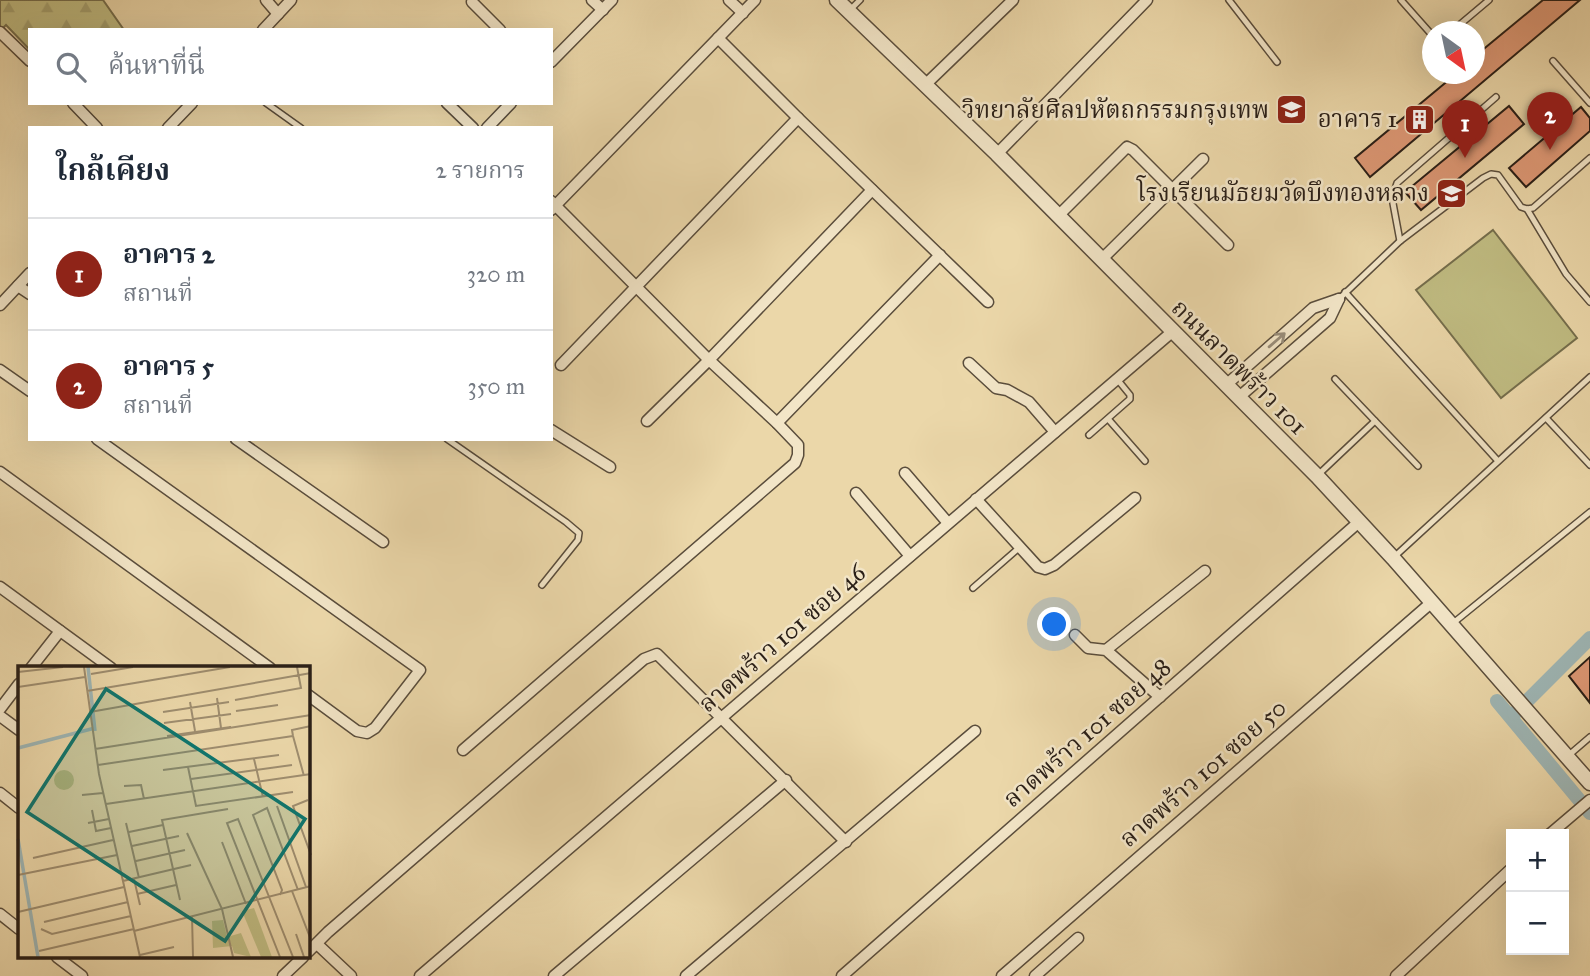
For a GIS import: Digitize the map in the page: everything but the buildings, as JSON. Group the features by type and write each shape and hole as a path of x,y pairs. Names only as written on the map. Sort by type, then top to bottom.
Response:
{"street":[{"path":"266,0 278,14"},
{"path":"265,28 291,0"},
{"path":"592,0 603,10"},
{"path":"553,60 612,0"},
{"path":"729,0 743,13"},
{"path":"463,750 795,463 798,445 553,205 755,0"},
{"name":"ถนนลาดพร้าว 101","path":"837,0 997,154 1360,521 1590,783"},
{"path":"925,85 1013,0"},
{"path":"997,154 1147,0"},
{"path":"472,2 498,28"},
{"path":"0,32 28,59"},
{"path":"718,38 988,302"},
{"path":"74,105 95,126"},
{"path":"170,126 190,105"},
{"path":"449,105 471,126"},
{"path":"488,126 509,105"},
{"path":"561,365 798,118"},
{"path":"1058,216 1127,148 1228,245"},
{"path":"1101,260 1203,159"},
{"path":"647,421 872,190"},
{"path":"777,423 940,255"},
{"path":"0,304 28,276"},
{"path":"18,286 28,293"},
{"path":"1226,385 1313,308 1342,295"},
{"path":"1238,398 1330,318 1342,295"},
{"name":"ลาดพร้าว 101 ซอย 46","path":"419,976 1172,332"},
{"path":"969,363 996,388 1007,390 1029,402 1055,432"},
{"path":"0,370 28,390"},
{"path":"553,431 610,467"},
{"path":"100,441 419,670 375,728 367,733 357,731 310,696"},
{"path":"239,441 383,542"},
{"path":"0,472 267,666"},
{"path":"905,473 948,523"},
{"path":"856,493 910,556"},
{"path":"976,499 1038,567 1046,569 1135,498"},
{"name":"ลาดพร้าว 101 ซอย 48","path":"842,976 1360,521"},
{"path":"1106,650 1205,571"},
{"path":"0,587 108,666"},
{"name":"ลาดพร้าว 101 ซอย 50","path":"1002,976 1432,602"},
{"path":"33,666 60,631"},
{"path":"1075,635 1088,648 1106,650 1160,697"},
{"path":"310,951 644,659 657,654 662,656 846,842"},
{"path":"0,709 18,685"},
{"path":"0,716 18,729"},
{"path":"686,976 975,731"},
{"path":"554,976 786,780"},
{"path":"0,793 18,807"},
{"path":"1556,829 1586,803"},
{"path":"1396,976 1506,874"},
{"path":"0,914 18,928"},
{"path":"1035,976 1078,937"},
{"path":"317,944 351,976"},
{"path":"58,958 82,976"},
{"path":"283,976 302,958"}],"lane":[{"path":"849,11 860,0"},
{"path":"1229,0 1277,62"},
{"path":"1401,0 1422,23"},
{"path":"1464,21 1489,0"},
{"path":"1553,61 1590,103"},
{"path":"1400,241 1392,198 1397,183 1496,97"},
{"path":"269,105 298,126"},
{"path":"1498,461 1342,295 1400,241 1491,174 1498,176 1521,207 1527,209 1533,208 1590,158"},
{"path":"1527,209 1566,274 1590,302"},
{"path":"1393,558 1590,377"},
{"path":"1089,436 1130,399 1130,395 1117,379"},
{"path":"1335,379 1418,466"},
{"path":"1546,418 1590,465"},
{"path":"1109,420 1145,461"},
{"path":"1317,477 1375,421"},
{"path":"450,441 579,533 578,540 542,584"},
{"path":"1452,624 1590,512"},
{"path":"973,588 1020,547"},
{"path":"1567,757 1590,737"}],"green space":[{"path":"0,0 103,0 123,28 28,28 28,48 6,25 0,31"},
{"path":"1493,230 1577,338 1501,398 1416,290"}],"waterway":[{"path":"1514,714 1590,638"},
{"path":"1497,701 1590,813"}],"place":[{"name":"วิทยาลัยศิลปหัตถกรรมกรุงเทพ","path":"1292,110"},
{"name":"อาคาร 1","path":"1420,119"},
{"name":"อาคาร 5","path":"1550,150"},
{"name":"อาคาร 2","path":"1465,158"},
{"name":"โรงเรียนมัธยมวัดบึงทองหลาง","path":"1452,193"}]}
